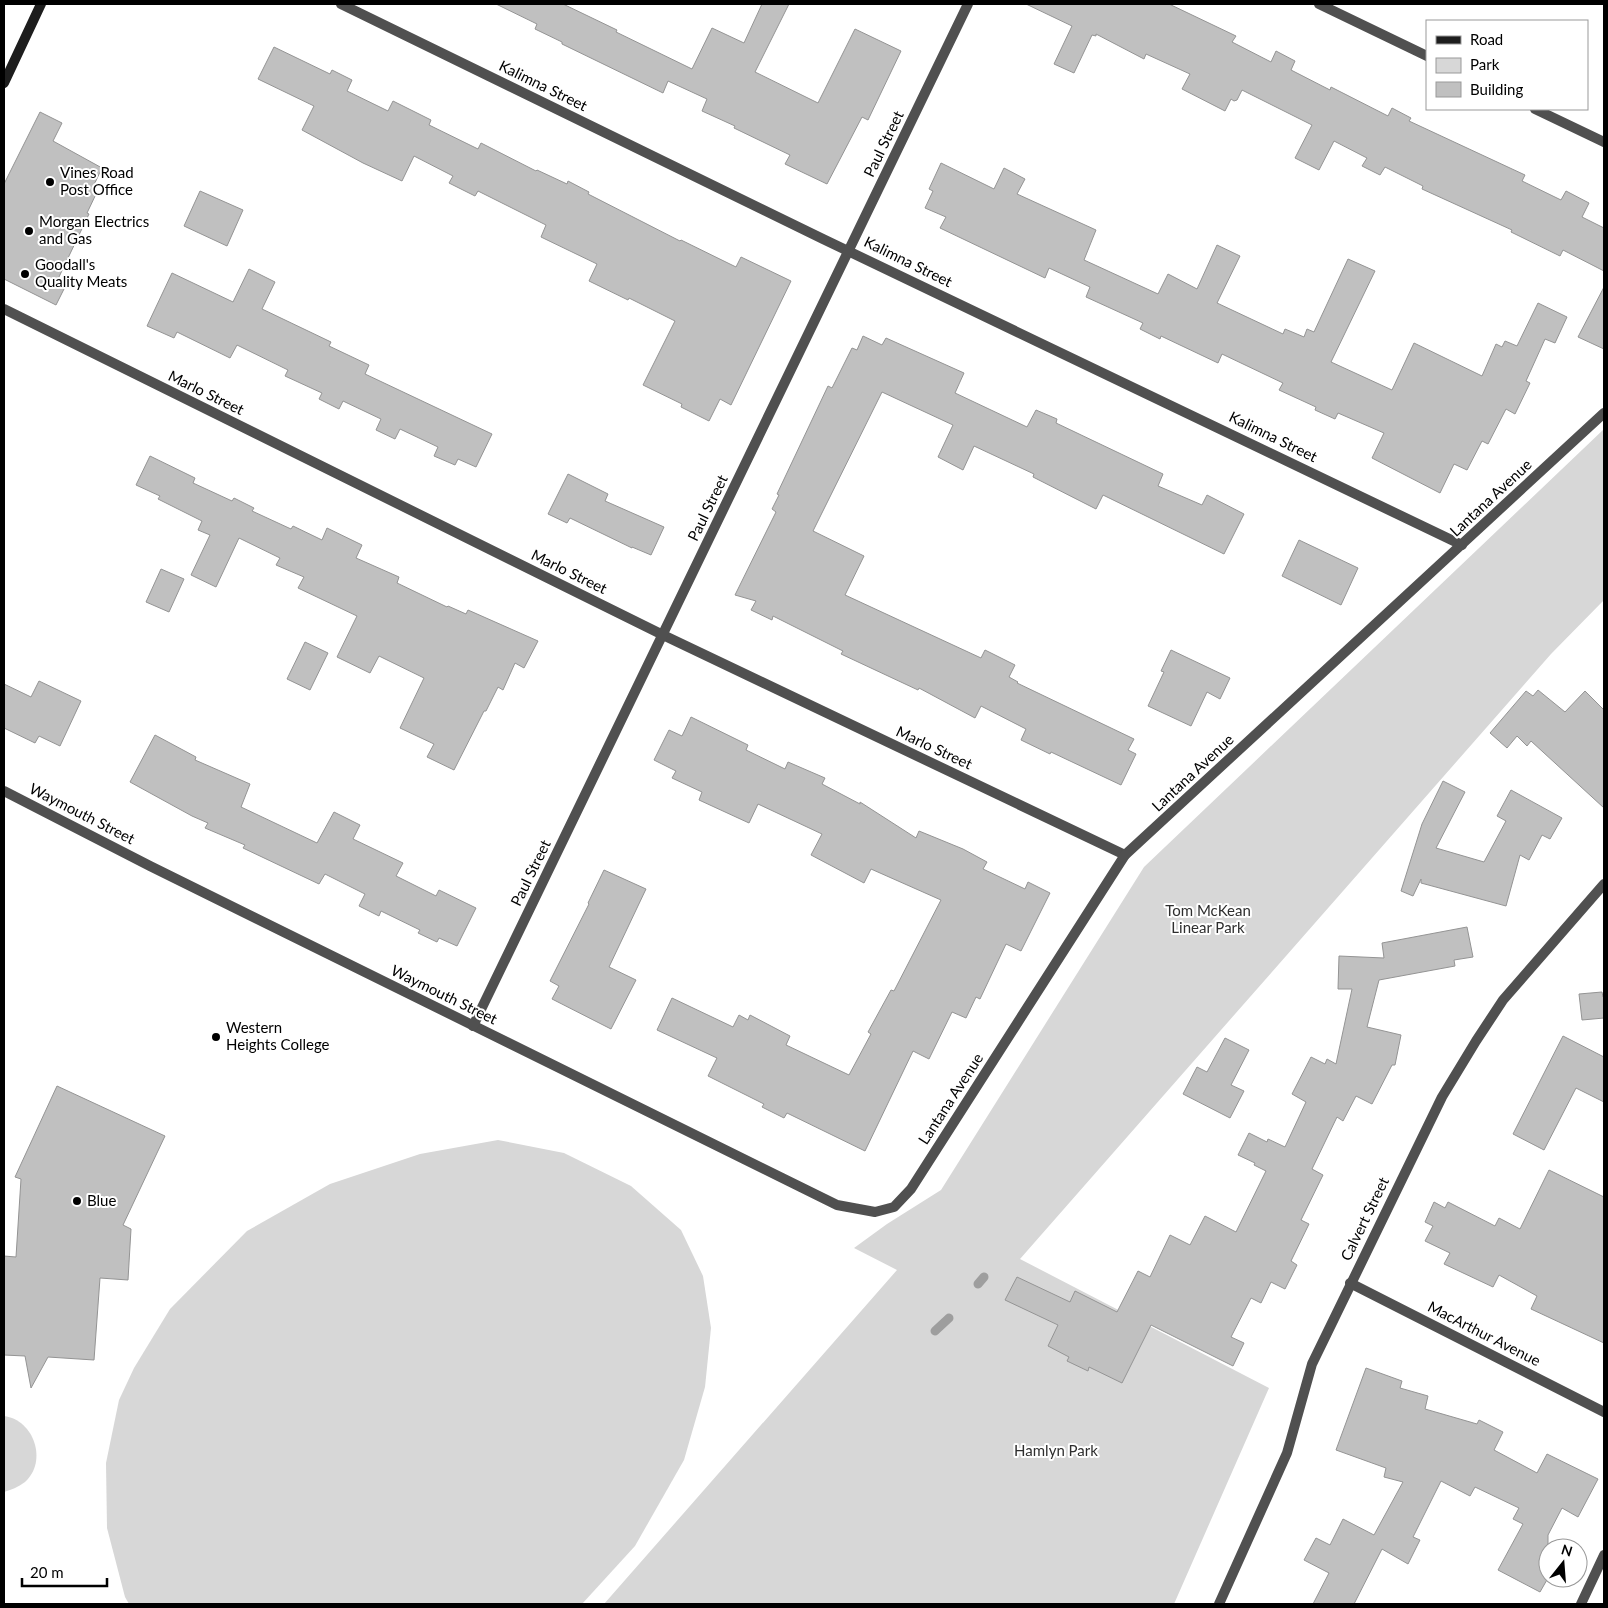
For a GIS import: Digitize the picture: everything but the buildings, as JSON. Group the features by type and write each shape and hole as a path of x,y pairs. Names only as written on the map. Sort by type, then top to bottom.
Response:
{"main road":[{"path":"4,83 41,4"}],"street":[{"name":"Kalimna Street","path":"342,4 848,251 1462,545"},
{"name":"Paul Street","path":"474,1026 968,4"},
{"path":"1319,4 1426,56"},
{"path":"1537,110 1604,142"},
{"name":"Marlo Street","path":"4,309 663,635 1125,855"},
{"name":"Lantana Avenue","path":"876,1212 894,1207 911,1189 1125,855 1604,413"},
{"name":"Waymouth Street","path":"4,791 150,866 837,1205 876,1212"},
{"name":"Calvert Street","path":"1219,1604 1287,1453 1312,1364 1442,1098 1476,1040 1503,1000 1604,884"},
{"name":"MacArthur Avenue","path":"1350,1283 1604,1412"},
{"path":"1581,1604 1604,1555"}],"green space":[{"name":"Tom McKean Linear Park","path":"1604,429 1604,600 1551,654 1020,1259 1269,1388 1174,1604 604,1604 897,1270 854,1248 887,1224 941,1190 1144,867"},
{"path":"498,1140 564,1153 631,1186 681,1230 703,1276 711,1328 705,1387 684,1460 635,1546 582,1604 129,1604 125,1597 107,1528 106,1463 119,1400 134,1368 170,1309 247,1231 330,1184 420,1154"},
{"path":"4,1416 14,1419 30,1433 36,1453 36,1463 32,1473 25,1482 4,1492"}],"waterway":[{"path":"978,1284 984,1277"},
{"path":"935,1331 949,1318"}],"place":[{"name":"Vines Road Post Office","path":"50,182"},
{"name":"Morgan Electrics and Gas","path":"29,231"},
{"name":"Goodall's Quality Meats","path":"25,274"},
{"name":"Western Heights College","path":"216,1037"},
{"name":"Blue","path":"77,1201"}],"park label":[{"name":"Hamlyn Park","path":"1056,1451"}]}
